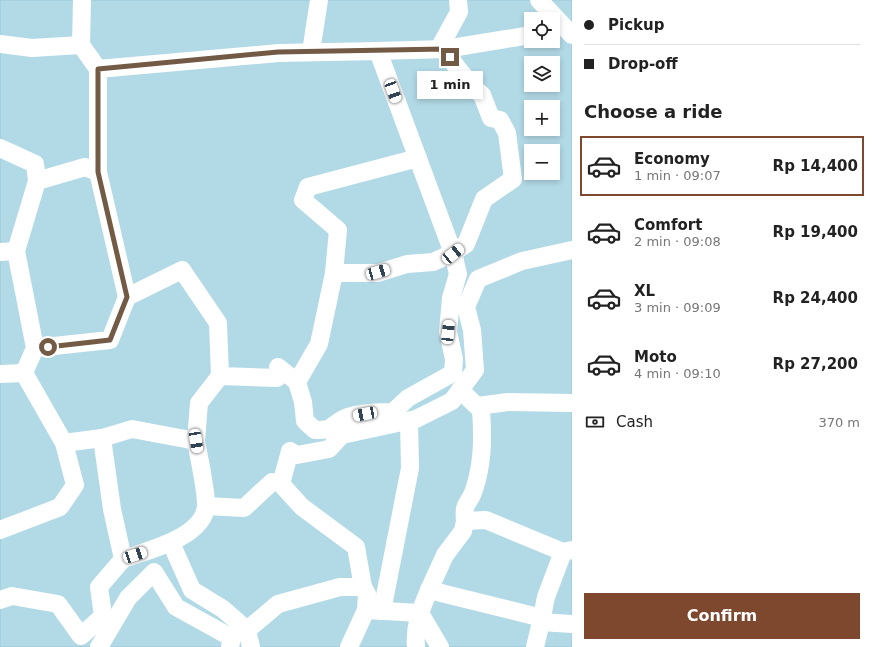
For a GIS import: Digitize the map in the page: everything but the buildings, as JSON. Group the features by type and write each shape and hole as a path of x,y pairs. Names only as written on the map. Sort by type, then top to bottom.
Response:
{"lane":[{"path":"35,348 110,340 127,297 98,172 98,69 81,45 82,0"},
{"path":"311,52 319,0"},
{"path":"334,273 378,272 408,264 433,262 453,254 466,244 484,199 512,179 508,133 500,120 491,118 482,95 472,86 442,43 459,12 458,0"},
{"path":"539,0 564,32"},
{"path":"98,69 278,52 445,49 524,36"},
{"path":"0,44 32,48 81,45"},
{"path":"378,51 418,158 453,254 458,274 451,298 448,332 454,358 453,373 408,398 393,412 375,412 344,419 329,430 315,430 305,421 303,402 297,382 319,344 334,273 338,230 303,200 308,187 418,158"},
{"path":"0,148 35,164 37,182 8,252 35,348 24,373"},
{"path":"37,182 85,167 98,172"},
{"path":"374,611 363,588 356,548 302,507 282,484 290,451 297,455 330,449 342,435 416,419 452,401 475,370 472,330 466,307 478,279 522,261 572,250"},
{"path":"0,600 12,596 58,604 80,641 104,616 99,587 123,559 171,543 200,524 206,506 196,441 200,403 220,376 218,323 182,270 127,297"},
{"path":"0,374 24,373"},
{"path":"0,530 60,507 74,485 64,444 24,373"},
{"path":"220,376 277,373 297,382"},
{"path":"416,647 415,634 420,613 429,590 445,555 463,531 465,521 464,507 474,491 483,448 482,410 460,390"},
{"path":"478,406 508,402 572,403"},
{"path":"349,647 374,611 410,468 409,421"},
{"path":"64,444 102,438 132,429 196,441"},
{"path":"102,438 112,509 123,559"},
{"path":"206,506 244,508 272,482"},
{"path":"465,521 486,520 568,551 546,597 535,647"},
{"path":"171,543 192,590 223,609 247,630 251,647"},
{"path":"98,647 128,598 154,572 176,607 232,638 230,647"},
{"path":"247,630 278,604 340,587 363,588"},
{"path":"429,590 541,620 572,624"},
{"path":"374,611 420,613"},
{"path":"420,613 440,647"}],"water":[{"path":"0,0 572,0 572,647 0,647"}],"route":[{"path":"48,347 110,340 127,297 98,172 98,69 278,52 445,49 450,57"}]}
